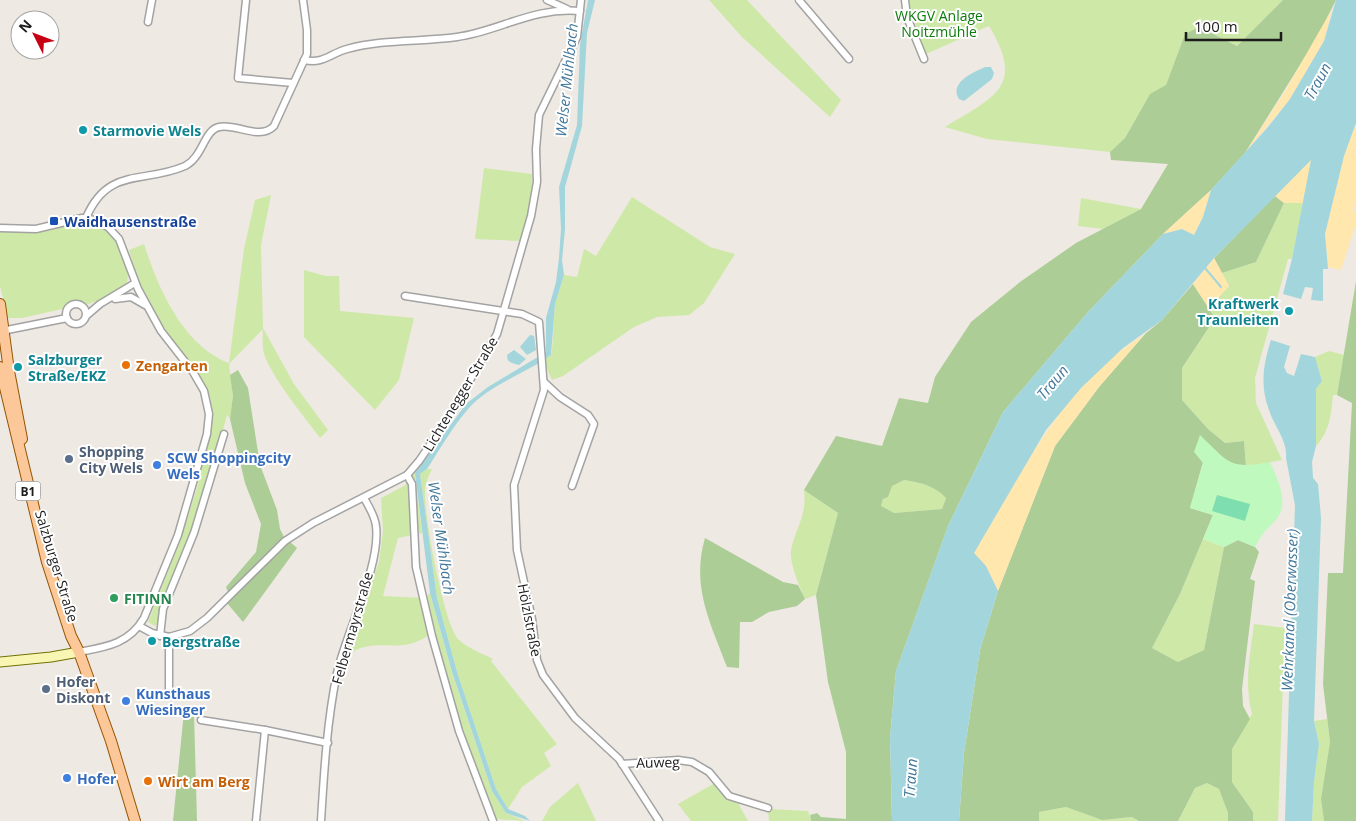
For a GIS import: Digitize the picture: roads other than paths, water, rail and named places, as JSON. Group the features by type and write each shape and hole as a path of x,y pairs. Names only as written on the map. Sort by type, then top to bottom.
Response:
{"main road":[{"name":"Salzburger Straße","path":"0,304 2,331 25,451 50,551 77,633 80,652"},
{"name":"Salzburger Straße","path":"0,367 41,543 71,636 80,652 111,741 135,821"}],"street":[{"path":"148,22 152,0"},
{"path":"246,0 238,78 293,83"},
{"path":"86,218 102,192 113,184 174,169 189,163 198,156 208,135 216,127 225,126 259,132 272,129 308,48 303,0"},
{"path":"547,0 568,10"},
{"name":"Lichtenegger Straße","path":"139,626 160,636 169,637 190,631 207,618 285,541 313,523 407,475 443,426 486,355 497,334 505,311 531,216 537,182 536,149 540,115 577,37 581,0"},
{"path":"799,0 849,59"},
{"path":"905,0 907,17 924,59"},
{"path":"304,60 318,62 346,50 385,43 459,37 534,14 568,10 580,11"},
{"path":"0,228 36,229 86,218 108,226 119,239 136,286 146,305 170,344 200,381 208,402 209,424 178,535 149,607 139,626 120,642 51,657 0,662"},
{"path":"130,297 136,286"},
{"path":"67,318 68,309 71,305 100,304 136,286"},
{"path":"406,296 505,311"},
{"path":"112,299 130,297 146,305"},
{"path":"2,331 67,318 76,324 100,304"},
{"path":"82,306 86,316"},
{"name":"Hölzlstraße","path":"505,311 528,316 537,320 540,325 544,382 542,398 514,484 517,550 532,619 536,654 543,675 575,718 612,752 622,764 659,821"},
{"path":"544,382 560,397 588,415 594,424 572,486"},
{"path":"160,636 163,609 194,533 224,434"},
{"path":"407,475 412,484 416,567 424,594 432,636 459,731 493,821"},
{"name":"Felbermayrstraße","path":"322,821 328,743 337,674 368,575 376,538 374,519 364,498"},
{"path":"169,637 169,692"},
{"path":"200,720 265,730 328,743"},
{"path":"256,821 265,730"},
{"name":"Auweg","path":"622,764 678,760 692,762 709,772 729,796 739,801 768,808"}],"water":[{"path":"588,0 595,0 587,33 582,126 565,187 565,229 562,260 564,275 555,304 551,355 497,386 477,400 458,422 427,469 420,474 437,598 457,672 496,789 508,809 525,816 530,821 506,813 492,791 452,672 430,593 415,473 466,404 488,387 546,352 546,318 556,282 559,258 561,229 559,187 577,125 580,45"},
{"name":"Traun","path":"1336,0 1356,0 1356,123 1344,156 1325,234 1328,269 1323,269 1323,301 1311,300 1313,288 1305,287 1301,299 1283,294 1292,259 1311,160 1214,258 1162,320 1123,348 1081,388 1046,430 974,553 986,566 998,591 980,650 964,753 959,821 892,821 890,738 896,671 948,526 1003,412 1088,312 1163,234 1182,229 1194,235 1203,217 1211,190 1268,127 1290,99 1324,41"},
{"path":"985,67 991,67 994,73 992,79 964,101 959,99 957,88 959,83"},
{"path":"530,335 534,336 536,350 527,355 520,347"},
{"path":"1271,340 1290,346 1284,367 1287,373 1294,376 1301,354 1315,357 1322,381 1316,389 1316,446 1312,462 1313,478 1318,484 1321,518 1314,721 1319,744 1314,782 1312,821 1285,821 1295,505 1285,446 1271,416 1264,392 1264,367"},
{"path":"514,350 526,359 519,365 508,360 507,355"}],"waterway":[{"path":"1205,268 1221,287"}],"place":[{"name":"Starmovie Wels","path":"83,130"},
{"name":"Waidhausenstraße","path":"54,221"},
{"name":"Kraftwerk Traunleiten","path":"1289,311"},
{"name":"Zengarten","path":"126,365"},
{"name":"Salzburger Straße/EKZ","path":"18,367"},
{"name":"Shopping City Wels","path":"69,459"},
{"name":"SCW Shoppingcity Wels","path":"157,465"},
{"name":"FITINN","path":"114,598"},
{"name":"Bergstraße","path":"152,641"},
{"name":"Hofer Diskont","path":"46,689"},
{"name":"Kunsthaus Wiesinger","path":"126,701"},
{"name":"Hofer","path":"67,778"},
{"name":"Wirt am Berg","path":"148,781"}],"park label":[{"name":"WKGV Anlage Noitzmühle","path":"939,24"}],"water label":[{"name":"Welser Mühlbach","path":"566,80"},
{"name":"Welser Mühlbach","path":"442,538"},
{"name":"Wehrkanal (Oberwasser)","path":"1289,610"}]}
